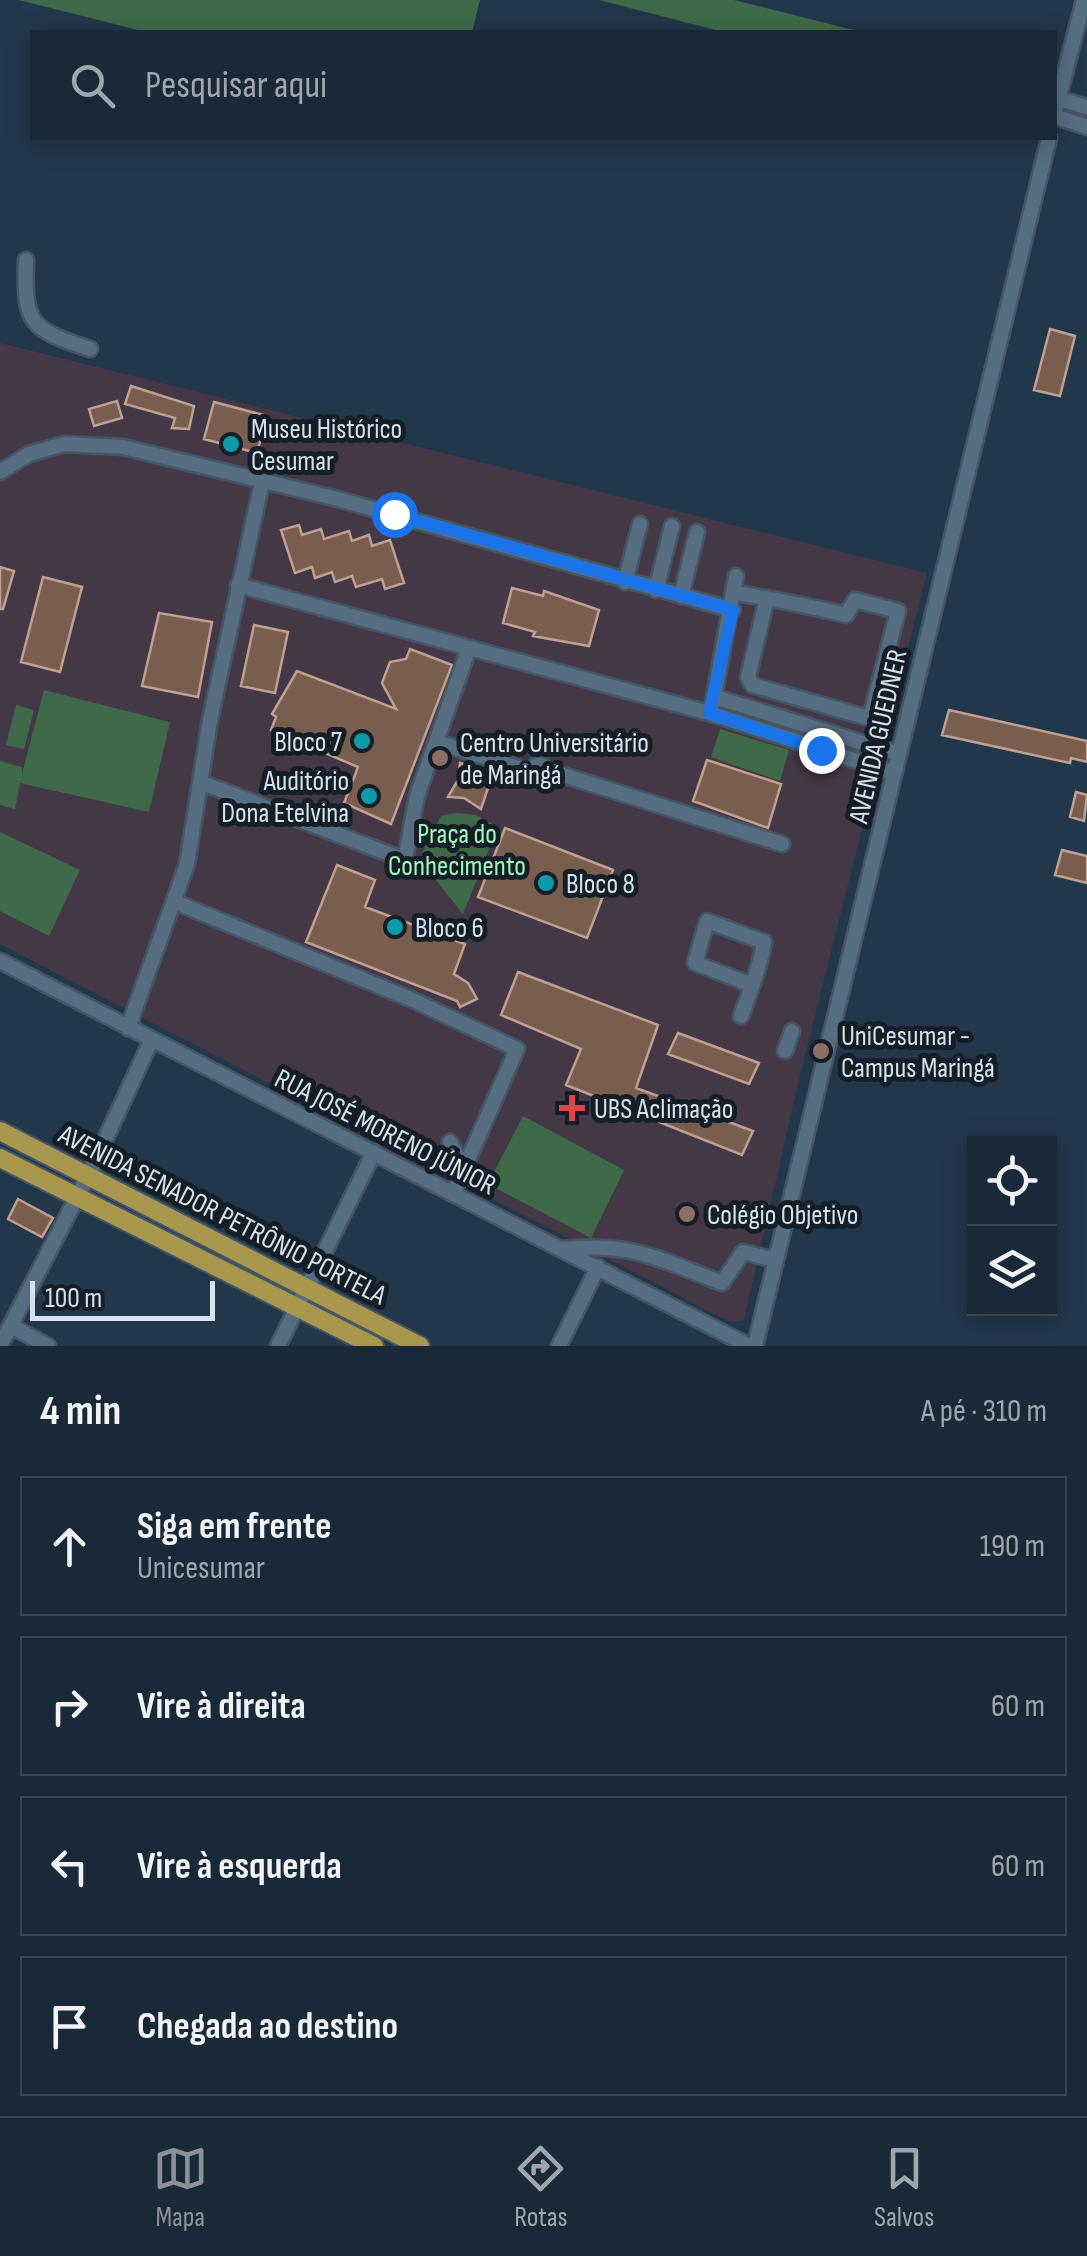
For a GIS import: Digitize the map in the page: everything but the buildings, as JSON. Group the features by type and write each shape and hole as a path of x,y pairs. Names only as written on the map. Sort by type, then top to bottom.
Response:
{"main road":[{"name":"AVENIDA SENADOR PETRÔNIO PORTELA","path":"0,1131 420,1346"},
{"name":"AVENIDA SENADOR PETRÔNIO PORTELA","path":"0,1158 374,1346"}],"street":[{"path":"1057,105 1084,0"},
{"path":"1059,99 1087,107"},
{"path":"1057,116 1087,127"},
{"name":"AVENIDA GUEDNER","path":"752,1346 1049,140"},
{"path":"26,260 26,306 30,316 57,338 90,349"},
{"path":"0,472 29,454 64,444 95,443 394,514 733,610"},
{"path":"128,1028 188,864 200,782 262,482"},
{"path":"625,582 640,524"},
{"path":"656,590 672,526"},
{"path":"681,596 697,532"},
{"path":"709,713 733,610 736,576"},
{"path":"238,586 709,713 894,773"},
{"path":"736,592 766,598 846,616 855,600 898,611 872,715 865,718 752,685 748,677 766,598"},
{"path":"200,782 405,860 416,796 468,651"},
{"path":"714,697 898,754"},
{"path":"821,750 827,733"},
{"path":"438,742 782,844"},
{"path":"175,902 513,1046 517,1056 454,1194"},
{"path":"741,1016 752,985 764,942 706,920 694,963 752,985"},
{"name":"RUA JOSÉ MORENO JÚNIOR","path":"0,960 752,1346"},
{"path":"784,1051 792,1031"},
{"path":"0,1346 89,1174 152,1039"},
{"path":"450,1142 465,1170"},
{"path":"278,1346 374,1152"},
{"path":"562,1248 606,1244 630,1248 722,1282 743,1252 775,1260"},
{"path":"559,1346 598,1267"},
{"path":"11,1326 48,1346"}],"shaded area":[{"name":"Centro Universitário de Maringá","path":"0,343 927,573 804,1058 744,1320 730,1322 0,944"}],"green space":[{"path":"19,0 480,0 472,30 138,30"},
{"path":"599,0 734,0 853,30 715,30"},
{"path":"44,690 170,722 149,812 20,783 15,809 0,805 0,761 22,767 22,774"},
{"path":"16,705 34,710 24,749 6,745"},
{"path":"720,729 789,750 780,781 711,757"},
{"name":"Praça do Conhecimento","path":"476,815 498,827 463,914 419,859 441,816"},
{"path":"0,832 80,870 49,936 0,911"},
{"path":"523,1116 624,1170 591,1238 488,1184"}],"place":[{"name":"Museu Histórico Cesumar","path":"231,444"},
{"name":"Bloco 7","path":"362,741"},
{"name":"Centro Universitário de Maringá","path":"440,758"},
{"name":"Auditório Dona Etelvina","path":"369,796"},
{"name":"Bloco 8","path":"546,883"},
{"name":"Bloco 6","path":"395,927"},
{"name":"UniCesumar - Campus Maringá","path":"821,1051"},
{"name":"UBS Aclimação","path":"572,1108"},
{"name":"Colégio Objetivo","path":"687,1214"}],"route":[{"path":"394,514 733,610 709,713 821,750"}]}
